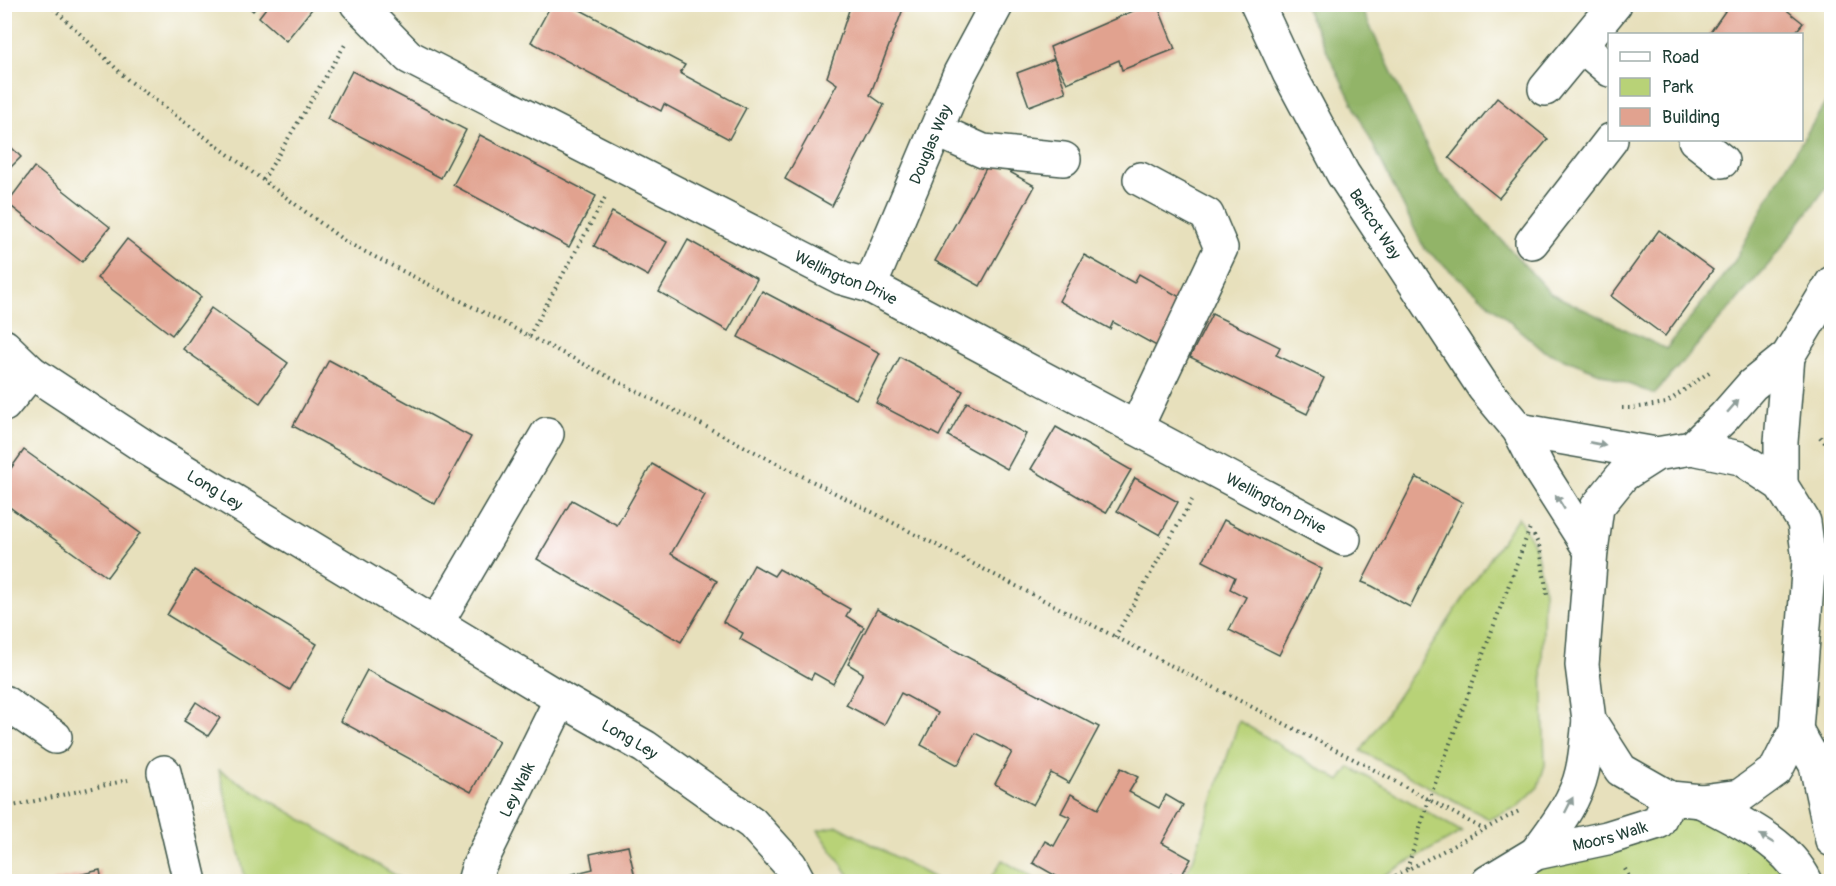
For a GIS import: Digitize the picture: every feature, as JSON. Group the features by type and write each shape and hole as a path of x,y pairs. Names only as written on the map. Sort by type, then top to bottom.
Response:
{"street":[{"name":"Douglas Way","path":"870,286 960,73 997,4"},
{"name":"Bericot Way","path":"1257,4 1289,73 1343,174 1484,388 1520,430 1539,469 1590,552"},
{"path":"1545,89 1615,4"},
{"name":"Wellington Drive","path":"361,8 409,57 842,278 870,286 1344,539"},
{"path":"1582,46 1608,68"},
{"path":"936,130 983,151 1064,159"},
{"path":"1532,242 1610,141"},
{"path":"1696,141 1722,161"},
{"path":"1136,429 1221,248 1207,215 1140,179"},
{"path":"1692,448 1752,385 1788,356 1832,283"},
{"name":"Long Ley","path":"4,346 31,372 148,449 561,699 645,747 752,823 790,865 799,882"},
{"path":"1781,485 1781,442 1788,356"},
{"path":"4,405 31,372"},
{"path":"1520,430 1656,454 1692,448 1740,458 1781,485 1804,522 1820,561 1796,730 1776,770 1740,796 1686,800"},
{"path":"436,624 546,434"},
{"path":"1656,454 1623,475 1598,507 1590,552 1582,665 1589,720 1621,770 1781,848 1802,873 1806,882"},
{"name":"Ley Walk","path":"474,882 478,868 561,699"},
{"path":"4,702 55,737"},
{"name":"Moors Walk","path":"1536,853 1565,813 1575,793 1582,771 1589,720"},
{"path":"1796,730 1816,765 1832,840"},
{"path":"164,772 190,882"},
{"name":"Moors Walk","path":"1488,882 1536,853 1607,838 1658,822 1686,800"}],"path":[{"path":"49,4 127,79 346,242 1483,829"},
{"path":"263,180 361,8"},
{"path":"529,336 622,166"},
{"path":"1612,407 1633,408 1666,403 1713,370"},
{"path":"1115,637 1210,468"},
{"path":"1407,869 1429,800 1530,528"},
{"path":"4,808 164,772"},
{"path":"1384,882 1523,809"}],"green space":[{"path":"1304,5 1360,5 1438,170 1550,293 1666,349 1734,262 1778,180 1831,94 1831,181 1769,264 1654,394 1544,351 1424,248"},
{"path":"1518,517 1536,549 1544,590 1542,662 1545,765 1538,787 1517,807 1489,819 1361,751"},
{"path":"1239,721 1340,781 1350,767 1462,832 1374,881 1181,881 1193,860"},
{"path":"219,770 405,881 246,881"},
{"path":"1701,801 1806,882 1488,882"},
{"path":"838,826 940,881 853,881 818,830"},
{"path":"1002,860 1038,881 990,881"}],"building":[{"path":"245,4 259,4 253,11"},
{"path":"269,4 316,4 286,41 259,17"},
{"path":"851,4 905,4 870,95 884,105 832,206 785,179 837,84 827,77"},
{"path":"1149,4 1157,4 1175,49 1122,70 1119,60 1067,83 1050,47"},
{"path":"1730,4 1779,4 1803,23 1795,33 1710,33"},
{"path":"551,5 571,5 685,65 680,73 746,108 729,139 664,104 661,111 531,42"},
{"path":"1054,59 1066,92 1029,106 1017,73"},
{"path":"352,71 466,130 441,178 327,119"},
{"path":"1497,98 1548,139 1499,198 1449,158"},
{"path":"480,135 596,196 569,247 453,185"},
{"path":"4,140 21,157 4,174"},
{"path":"990,161 1035,186 980,286 935,261"},
{"path":"34,167 110,227 82,262 7,203"},
{"path":"612,212 667,242 648,276 594,246"},
{"path":"1659,230 1713,270 1665,336 1611,296"},
{"path":"127,239 201,297 172,335 97,278"},
{"path":"688,240 757,279 728,331 659,292"},
{"path":"1084,255 1134,283 1139,274 1187,301 1162,349 1113,322 1110,329 1059,301"},
{"path":"762,291 880,353 856,399 738,337"},
{"path":"211,308 288,363 260,403 183,349"},
{"path":"1212,314 1280,347 1276,355 1324,378 1307,414 1190,357"},
{"path":"900,357 963,391 939,436 876,403"},
{"path":"329,360 471,437 435,504 293,426"},
{"path":"967,402 1026,434 1007,469 948,436"},
{"path":"1056,427 1131,470 1106,513 1031,469"},
{"path":"24,450 140,533 107,577 4,503 4,478"},
{"path":"652,464 705,495 671,554 717,581 681,642 537,559 572,500 617,525"},
{"path":"1416,477 1462,502 1410,607 1362,582"},
{"path":"1135,478 1178,502 1160,535 1117,511"},
{"path":"1224,520 1322,569 1279,655 1229,630 1246,597 1230,589 1235,577 1203,561"},
{"path":"754,565 774,576 779,569 850,609 846,616 864,627 833,684 814,673 811,679 740,639 743,633 723,622"},
{"path":"194,570 317,644 290,690 167,615"},
{"path":"877,609 1099,727 1069,783 1051,773 1033,805 995,784 1012,752 975,733 958,765 921,745 938,713 901,693 884,725 846,705 863,673 848,664"},
{"path":"367,670 499,741 471,792 340,721"},
{"path":"196,702 220,718 208,736 184,721"},
{"path":"1121,768 1138,777 1129,792 1159,808 1166,795 1183,805 1162,843 1191,859 1180,878 1171,873 1167,882 1056,882 1058,877 1033,863 1045,841 1054,846 1070,817 1061,813 1071,794 1098,809"},
{"path":"628,846 636,882 557,882 556,878 593,869 590,854"},
{"path":"100,870 102,882 53,882 53,881"}]}
